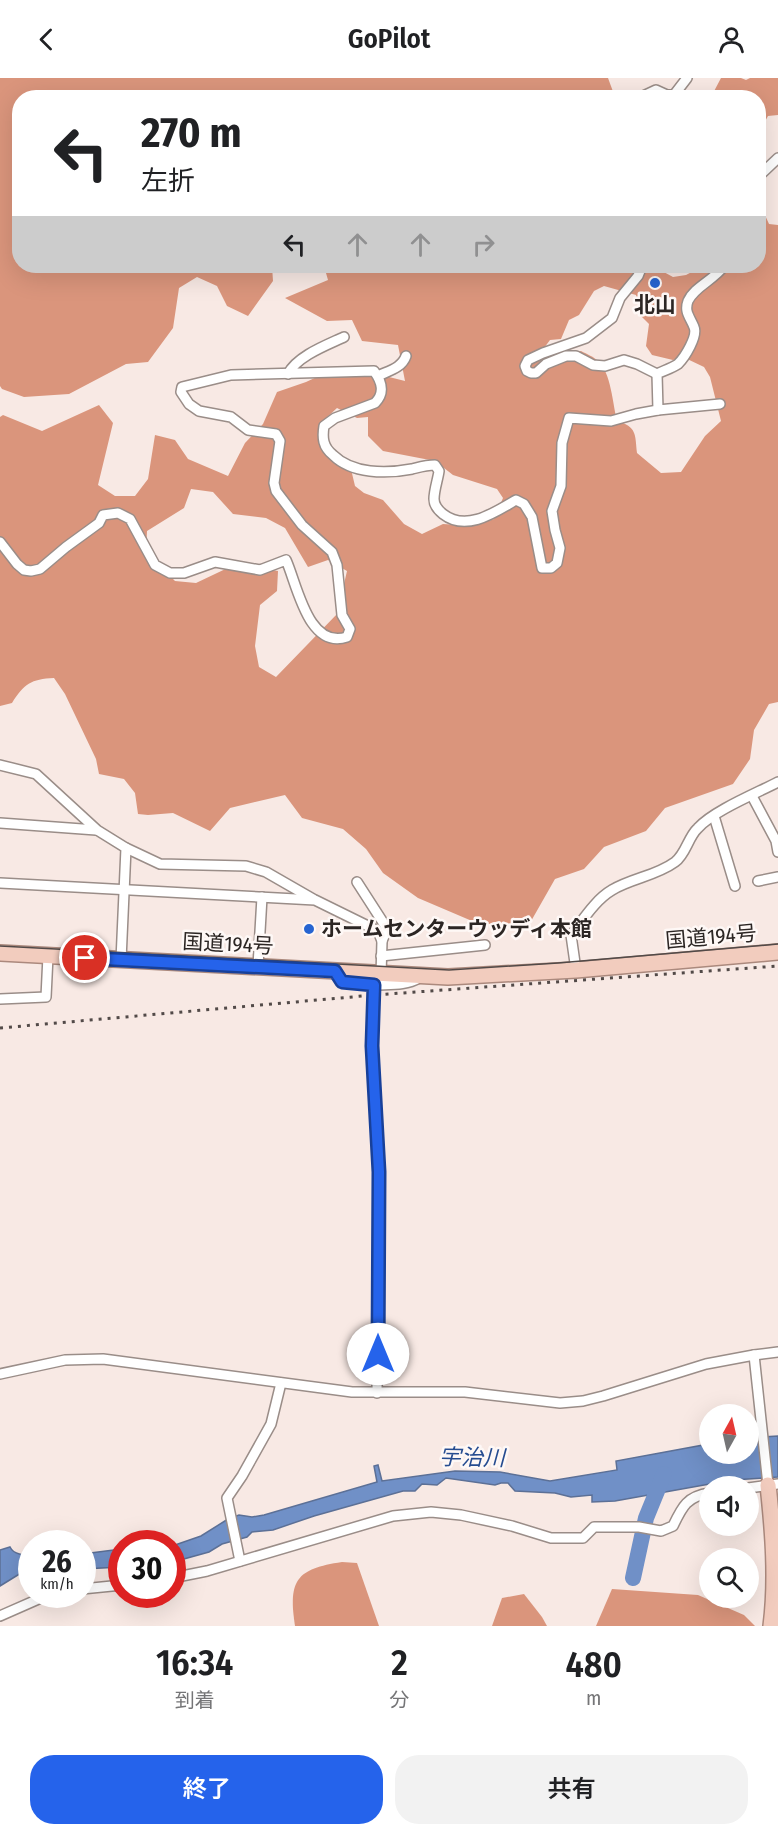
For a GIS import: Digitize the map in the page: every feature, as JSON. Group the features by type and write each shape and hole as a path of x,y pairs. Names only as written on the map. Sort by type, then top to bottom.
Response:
{"highway":[{"name":"国道194号","path":"0,953 335,971 377,980 576,970 778,952"},
{"path":"773,1485 774,1621"}],"street":[{"path":"678,90 687,78"},
{"path":"766,169 778,158"},
{"path":"639,273 620,298 612,318 586,338 543,353 528,360 525,366 526,371 536,373 555,359 576,356 593,365 605,366 624,360 657,374"},
{"path":"657,374 677,364 685,354 694,335 694,327 686,309 689,299 696,290 719,273"},
{"path":"288,374 294,366 314,351 344,338"},
{"path":"378,376 400,366 406,356"},
{"path":"0,542 17,564 31,572 40,569 99,523 103,515 118,513 130,519 155,565 170,573 184,573 215,562 260,570 286,560 310,621 321,633 339,640 346,637 350,629 342,615 338,565 332,552 302,525 276,492 274,483 280,441 276,434 248,429 231,417 199,411 189,405 181,392 182,387 231,375 374,371 380,380 382,393 380,398 375,403 335,418 324,426 322,437 326,449 341,463 354,469 382,471 435,465 440,471 434,500 438,510 449,519 469,522 484,518 516,500 524,504 532,517 542,568 551,568 557,563 560,548 552,511 561,486 562,443 569,418 611,422 636,414 720,404"},
{"path":"657,374 658,411"},
{"path":"0,765 36,774 97,830 126,848 160,864 246,866 266,872 315,900 378,931 381,956 372,1046 379,1172 377,1393"},
{"path":"576,970 571,934 610,891 663,870 678,861 697,828 714,816 778,782"},
{"path":"752,796 776,841 778,852"},
{"path":"714,816 735,886"},
{"path":"0,823 97,830"},
{"path":"121,960 126,848"},
{"path":"758,881 778,877"},
{"path":"0,882 315,900"},
{"path":"357,882 386,927 381,941"},
{"path":"258,966 262,897"},
{"path":"381,956 485,945"},
{"path":"0,999 46,997 48,956"},
{"path":"0,1374 58,1361 102,1359 341,1391 465,1392 549,1402 577,1401 621,1391 706,1365 778,1352"},
{"path":"754,1355 762,1425 773,1485"},
{"path":"240,1559 227,1498 271,1424 281,1383"},
{"path":"186,1575 393,1516 431,1512 460,1515 512,1526 552,1538 583,1538 594,1527 639,1527 661,1531 673,1526 681,1508 699,1495"},
{"path":"0,1616 18,1608"}],"shaded area":[{"path":"0,78 608,78 612,90 12,90 12,273 272,273 273,281 248,316 227,306 217,286 197,277 179,288 173,328 148,362 126,364 69,394 24,397 2,389 0,386"},
{"path":"721,78 746,80 778,78 778,115 768,116 766,120 766,90 715,90"},
{"path":"766,217 769,224 778,225 778,702 769,704 754,730 750,759 733,784 665,808 646,831 604,847 584,869 555,879 526,930 472,921 418,898 383,873 366,849 343,829 302,818 285,795 230,808 210,831 173,813 138,814 135,793 124,779 99,774 96,759 65,694 54,678 34,681 20,691 12,703 0,706 0,417 3,415 42,431 99,405 113,423 98,485 115,496 135,496 148,479 155,435 175,440 188,459 228,476 245,443 263,424 277,392 332,370 361,370 405,381 398,345 362,341 352,320 327,321 285,298 328,280 326,273 666,273 673,277 690,273 766,273","holes":["604,286 636,295 641,316 649,324 646,346 652,355 673,360 683,357 704,367 710,377 721,421 705,436 681,472 661,473 637,453 634,432 617,421 609,381 598,361 581,351 549,357 544,348 550,340 561,339 569,320 579,315 594,291","337,408 357,418 368,417 368,436 383,451 435,461 453,475 497,489 503,498 494,519 474,526 443,524 422,534 404,524 383,500 364,493 355,486 350,465 328,444 322,422","191,489 213,492 233,514 266,518 285,528 308,567 328,560 347,571 337,614 276,677 259,667 255,646 260,605 277,591 278,571 236,564 196,583 175,581 146,552 147,531 184,508"]},
{"path":"342,1562 357,1563 379,1626 295,1626 293,1598 299,1579 314,1568"},
{"path":"612,1589 698,1595 699,1608 728,1608 744,1615 755,1626 596,1626"},
{"path":"524,1594 547,1626 492,1626 502,1598"}],"water":[{"name":"宇治川","path":"778,1436 778,1477 699,1476 699,1486 615,1501 592,1502 592,1495 571,1497 555,1493 515,1491 508,1483 495,1485 446,1478 437,1485 422,1484 415,1491 403,1491 273,1530 252,1532 247,1537 186,1558 186,1541 201,1536 228,1519 239,1515 252,1517 264,1515 377,1482 374,1466 378,1465 382,1481 455,1471 500,1472 550,1481 617,1470 616,1461 699,1446 699,1464 759,1464 759,1437"},
{"path":"10,1547 18,1553 18,1575 0,1586 0,1550"},
{"path":"108,1551 108,1568 96,1568 96,1552"}],"waterway":[{"path":"633,1578 646,1518 664,1474"}],"tram line":[{"path":"0,946 449,970 778,944"}],"railway":[{"path":"0,1028 374,995 778,966"}],"place":[{"name":"北山","path":"655,283"},
{"name":"ホームセンターウッディ本館","path":"309,929"}],"route":[{"path":"85,958 335,971 342,982 374,985 372,1046 379,1172 378,1354"}]}
